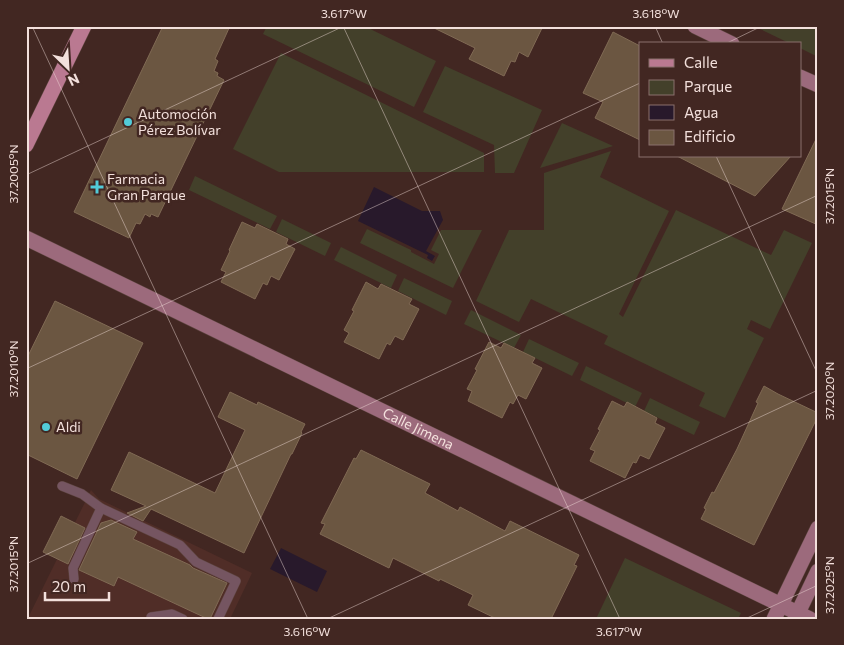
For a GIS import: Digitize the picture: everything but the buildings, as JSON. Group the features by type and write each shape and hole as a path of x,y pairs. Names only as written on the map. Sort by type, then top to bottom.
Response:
{"main road":[{"path":"26,145 84,26"}],"street":[{"path":"695,26 728,42"},
{"path":"802,78 818,85"},
{"name":"Calle Jimena","path":"26,238 781,604 801,617"},
{"path":"774,619 818,528"},
{"path":"801,617 818,571"}],"lane":[{"path":"62,486 82,494 101,508 180,545 196,562 236,581 218,619"},
{"path":"74,579 73,568 101,508"},
{"path":"151,617 172,614 183,619"}],"shaded area":[{"path":"91,490 99,499 252,573 230,619 28,618"}],"green space":[{"path":"267,26 364,26 436,61 414,107 263,34"},
{"path":"754,26 818,26 818,57 802,49 802,42 787,42"},
{"path":"281,53 484,153 484,172 279,172 233,149"},
{"path":"445,66 542,110 514,173 495,173 494,145 423,112"},
{"path":"562,123 613,146 540,168"},
{"path":"611,151 600,177 669,211 619,314 623,317 676,210 771,255 784,230 812,243 770,329 751,320 747,329 764,338 725,418 699,406 705,393 604,344 608,336 531,299 519,322 476,301 509,230 544,230 544,173"},
{"path":"195,176 277,216 270,229 189,190"},
{"path":"282,219 331,243 325,256 276,232"},
{"path":"367,229 411,250 411,252 434,264 439,254 431,250 441,230 482,230 453,288 360,243"},
{"path":"341,247 397,275 391,288 334,260"},
{"path":"404,278 452,301 446,315 398,291"},
{"path":"471,310 521,335 514,348 464,324"},
{"path":"529,339 579,363 572,376 523,352"},
{"path":"586,366 642,393 635,407 580,380"},
{"path":"650,398 700,422 694,435 644,411"},
{"path":"625,558 741,613 738,619 596,619"}],"water":[{"path":"374,187 422,211 440,211 443,220 426,251 435,256 432,261 427,258 428,255 358,221"},
{"path":"281,548 327,571 317,592 270,569"}],"place":[{"name":"Automoción Pérez Bolívar","path":"128,122"},
{"name":"Farmacia Gran Parque","path":"97,187"},
{"name":"Aldi","path":"46,427"}]}
